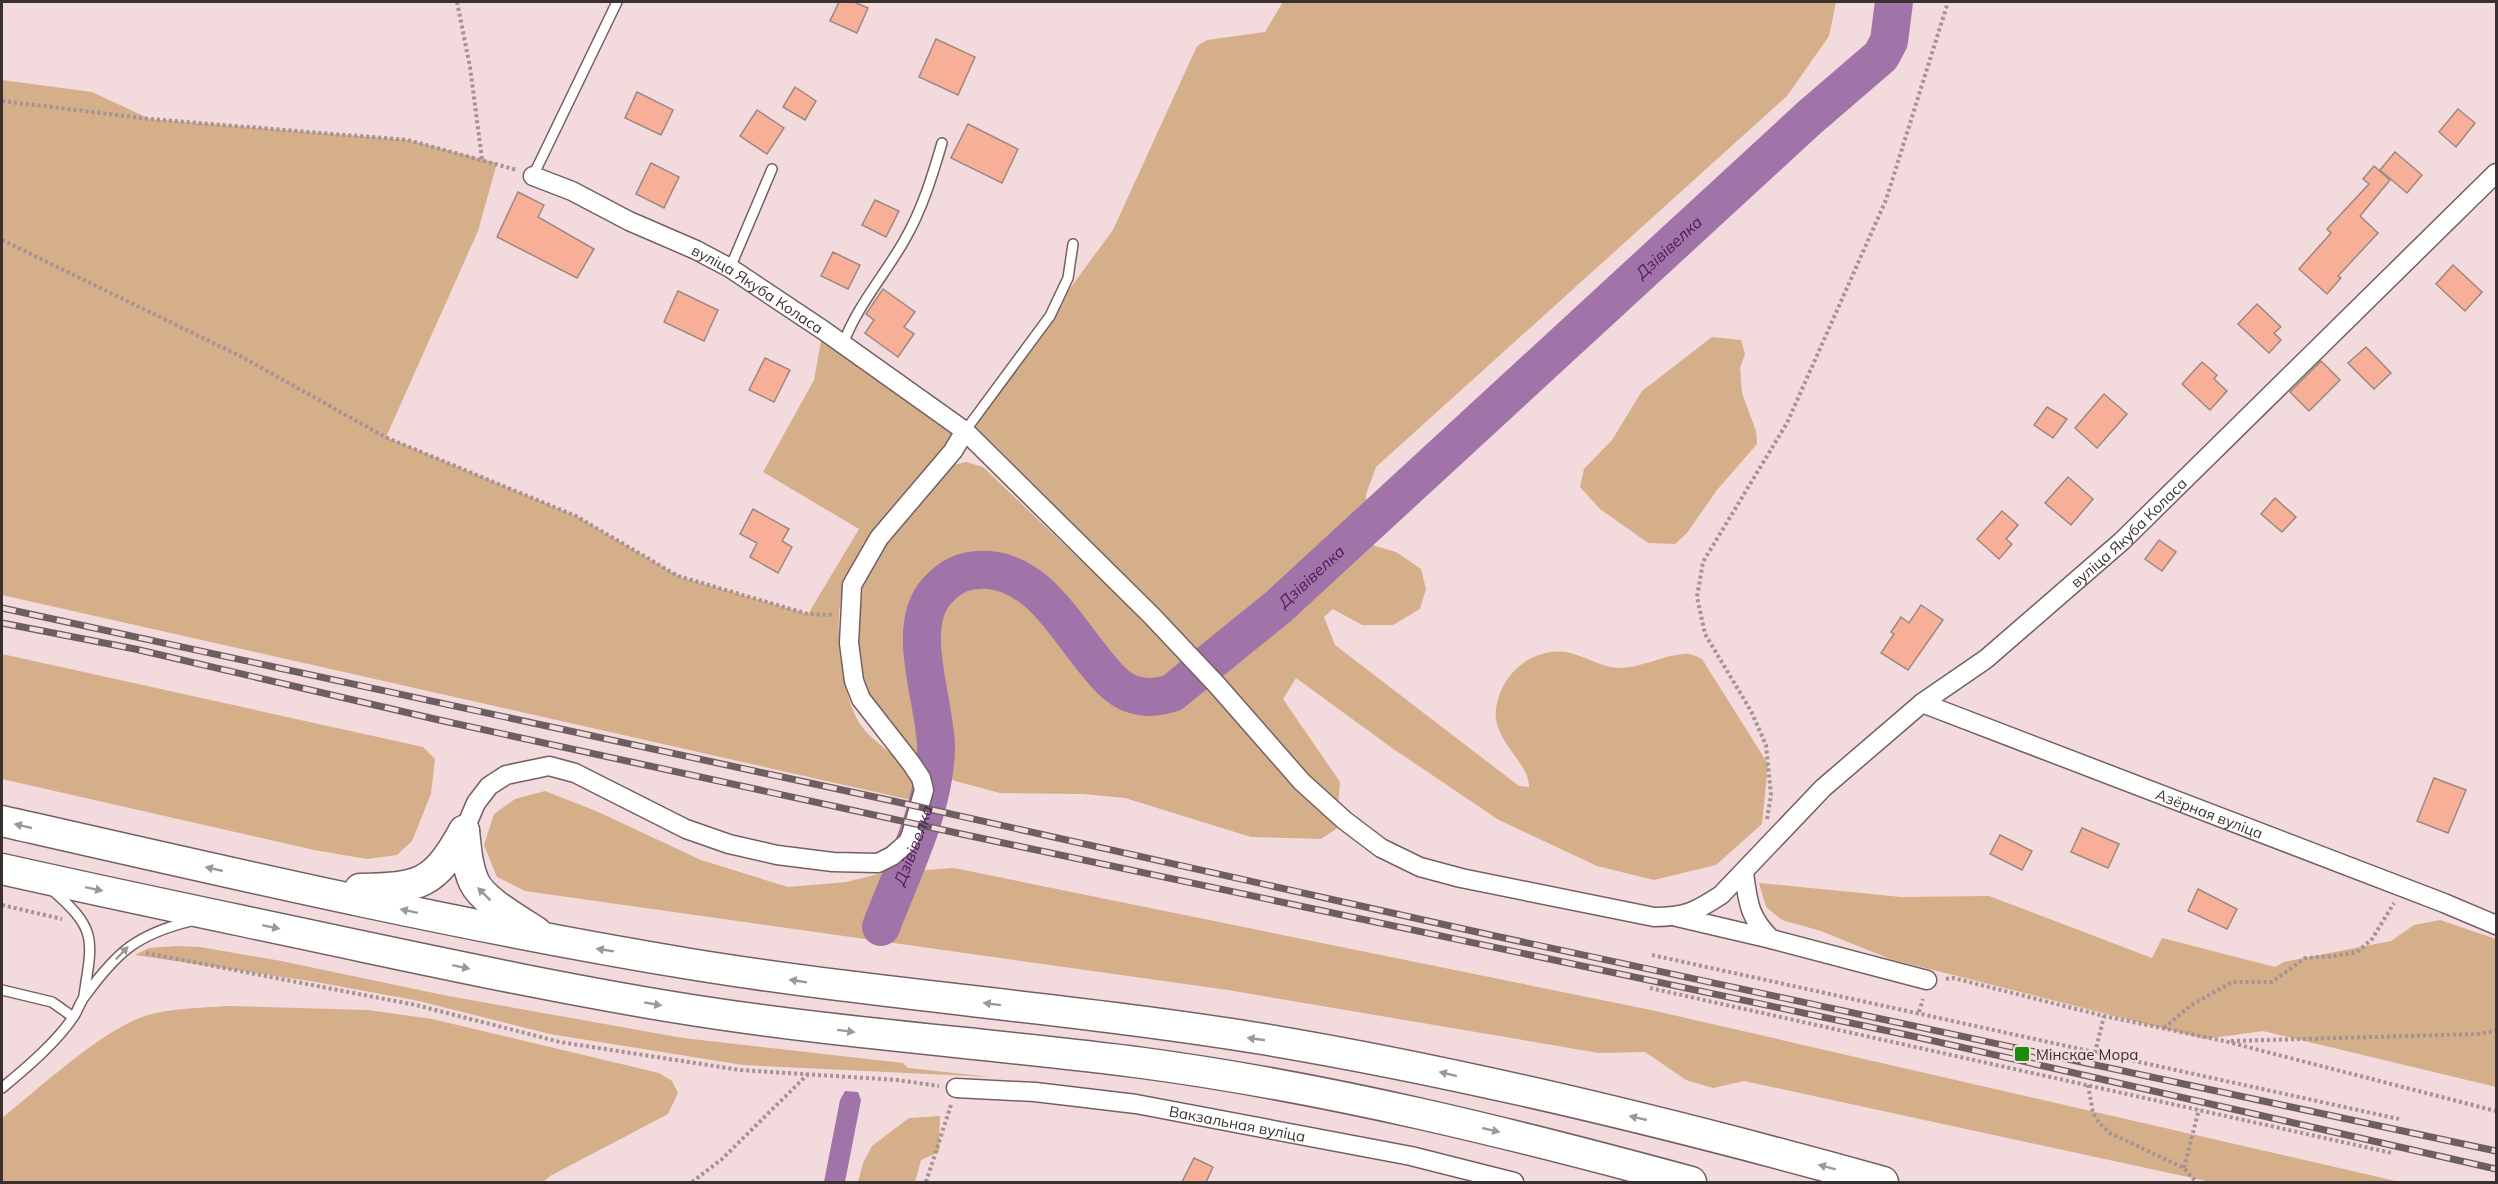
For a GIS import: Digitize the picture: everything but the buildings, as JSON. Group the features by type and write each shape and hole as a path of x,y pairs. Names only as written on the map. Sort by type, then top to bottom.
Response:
{"highway":[{"path":"2,821 312,891 549,941 820,984 1260,1039 1401,1064 1672,1126 1883,1182"},
{"path":"312,891 398,888 412,884 433,875 448,860 464,831"},
{"path":"464,831 468,866 475,885 492,902 549,941"},
{"path":"2,869 534,982 680,1008 840,1031 1144,1064 1296,1088 1393,1106 1691,1182"}],"street":[{"name":"вуліца Якуба Коласа","path":"533,176 572,191 629,221 696,250 730,268 843,344 965,431 1183,649 1302,782 1344,820 1381,848 1420,867 1461,878 1654,917 1677,917 1700,909 1720,895 1744,873 1763,849 1823,788 1922,703 1986,658 2122,541 2496,173"},
{"path":"464,831 476,802 489,786 506,775 549,766 575,772 686,829 729,844 777,855 833,862 878,863 892,856 908,842 912,835 924,790 921,778 861,699 854,681 849,643 852,585 879,538 953,451 965,431"},
{"name":"Азёрная вуліца","path":"1922,703 2496,925"},
{"path":"1744,873 1748,907 1757,924 1771,939"},
{"path":"1677,917 1928,980"},
{"name":"Вакзальная вуліца","path":"956,1088 1035,1092 1136,1104 1412,1156 1514,1182"}],"lane":[{"path":"533,176 617,2"},
{"path":"843,344 852,319 904,242 923,206 942,143"},
{"path":"730,268 772,170"},
{"path":"965,431 1050,316 1068,278 1073,244"},
{"path":"2,1088 31,1064 74,1017 83,997 92,948 85,925 75,910 37,877"},
{"path":"83,997 125,949 150,933 213,915"},
{"path":"2,990 52,1002 74,1017"}],"path":[{"path":"457,2 470,67 482,159"},
{"path":"1763,849 1771,795 1766,745 1751,711 1705,634 1697,597 1703,562 1787,423 1886,200 1948,2"},
{"path":"2,101 150,119 408,140 482,159 533,176"},
{"path":"2,240 242,357 386,437 576,516 678,576 808,614 849,616"},
{"path":"2163,1028 2190,1006 2232,982 2272,982 2305,958 2357,952 2372,939 2404,888"},
{"path":"2,905 85,925"},
{"path":"125,949 274,980 416,1005 560,1042 740,1070 897,1080 956,1088 926,1182"},
{"path":"1652,955 2399,1119"},
{"path":"1928,980 1953,978 2104,1016 2224,1041 2496,1111"},
{"path":"1650,988 2392,1153"},
{"path":"2095,1053 2104,1016"},
{"path":"2224,1041 2479,1034 2496,1031"},
{"path":"693,1182 722,1159 809,1073"},
{"path":"2088,1085 2093,1113 2099,1123 2110,1133 2184,1168 2193,1181"},
{"path":"2184,1168 2199,1109"}],"shaded area":[{"path":"1283,2 1836,2 1829,36 1787,96 1376,467 1366,494 1366,536 1372,545 1396,552 1421,569 1426,589 1420,609 1393,625 1362,625 1333,609 1324,617 1335,645 1519,786 1529,787 1528,778 1500,731 1496,721 1496,710 1499,697 1510,675 1529,659 1540,654 1566,652 1605,666 1618,668 1685,654 1702,659 1768,764 1762,824 1716,865 1654,880 1597,866 1499,820 1392,748 1296,678 1283,699 1340,782 1336,829 1321,839 1251,837 1125,798 1083,794 1000,793 955,781 914,757 858,682 856,634 860,585 882,542 949,466 966,462 983,467 1139,616 1151,616 965,431 1113,230 1197,46 1207,40 1265,32"},
{"path":"2,80 92,92 150,119 408,140 497,163 478,231 386,437 576,516 680,577 808,614 859,529 763,472 814,380 823,330 959,436 850,571 839,611 842,665 849,700 855,716 875,741 899,761 911,775 914,791 911,800 2,595"},
{"path":"1712,337 1741,340 1745,354 1740,368 1742,393 1756,431 1757,444 1717,490 1687,533 1675,544 1648,543 1600,509 1580,487 1584,469 1612,440 1642,391"},
{"path":"2,654 423,747 435,759 431,794 412,841 397,855 367,859 314,850 2,779"},
{"path":"545,791 596,811 701,860 788,887 847,882 882,873 954,868 1651,1010 2400,1182 2211,1182 1744,1081 1713,1088 1686,1080 1645,1052 1599,1053 1228,990 525,891 497,877 484,845 494,814 515,799"},
{"path":"1759,883 1901,897 1989,896 2152,958 2162,938 2275,967 2284,962 2391,941 2414,925 2440,920 2496,939 2496,1087 2263,1031 2205,1039 1890,959 1821,931 1782,920 1766,907"},
{"path":"200,947 281,961 448,996 683,1038 903,1063 908,1068 991,1077 743,1065 550,1034 419,1001 316,982 135,955 149,948"},
{"path":"228,1006 368,1010 432,1019 659,1073 672,1081 678,1093 668,1114 550,1176 543,1182 2,1182 2,1118 71,1061 127,1023 145,1016 176,1010"},
{"path":"845,1091 858,1092 861,1100 845,1182 824,1182 840,1100"},
{"path":"940,1116 939,1152 921,1160 915,1182 858,1182 863,1163 872,1146 909,1118"}],"waterway":[{"name":"Дзівівелка","path":"881,927 916,840 930,796 936,750 924,668 923,625 927,607 942,585 960,574 974,570 1008,574 1039,594 1053,608 1104,673 1119,687 1143,697 1172,693 1278,607 1809,118 1881,56 1889,41 1894,2"}],"railway":[{"path":"2,608 893,801 1495,936 2496,1151"},
{"path":"2,623 135,649 439,720 966,835 1912,1036 2496,1169"}],"place":[{"name":"Мінскае Мора","path":"2022,1054"}]}
